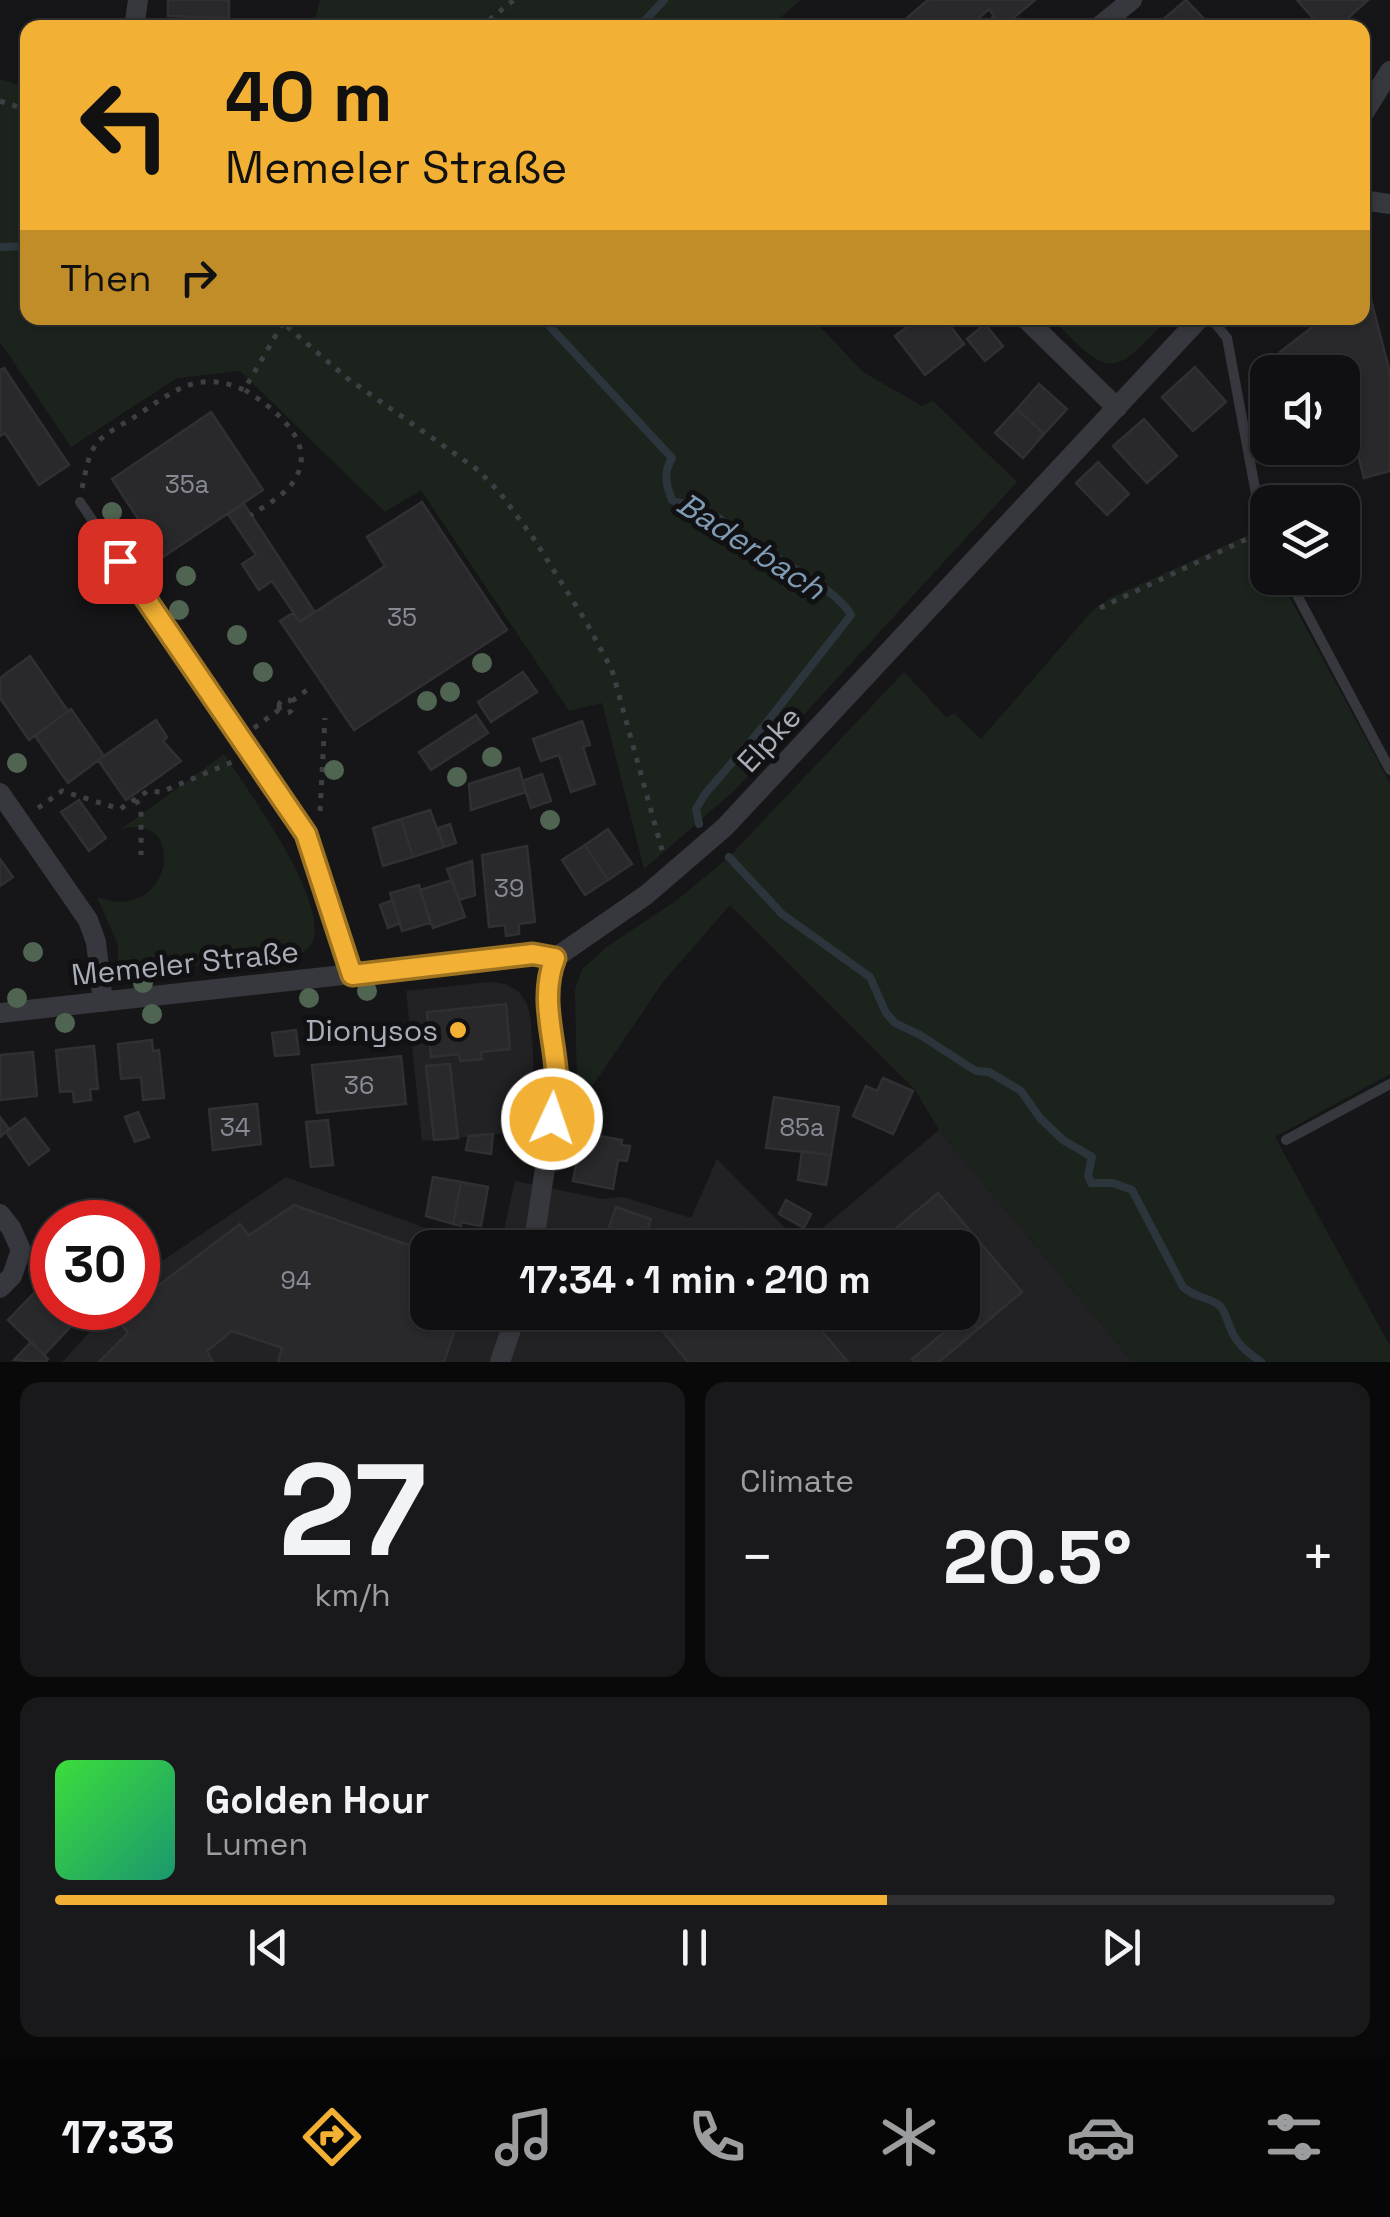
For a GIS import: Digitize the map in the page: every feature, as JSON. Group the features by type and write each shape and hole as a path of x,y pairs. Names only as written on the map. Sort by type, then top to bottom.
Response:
{"street":[{"path":"1106,20 1132,0"},
{"path":"1370,103 1390,71"},
{"path":"1033,325 1117,408"},
{"name":"Elpke","path":"555,958 668,878 766,787 1194,325"},
{"path":"0,793 88,920 96,942 103,1002"},
{"name":"Memeler Straße","path":"0,1012 533,954 555,958"},
{"path":"537,1230 557,1087 547,997 548,976 555,958"},
{"path":"0,1214 21,1250 12,1276 0,1288"},
{"path":"500,1362 511,1330"}],"lane":[{"path":"1216,325 1226,338 1256,485"},
{"path":"80,502 306,834 352,975"},
{"path":"1297,595 1390,770"},
{"path":"1286,1140 1390,1084"}],"path":[{"path":"489,20 514,0"},
{"path":"244,390 282,325"},
{"path":"285,325 346,378 478,470 534,539 612,670 668,878"},
{"path":"80,502 89,456 100,440 180,387 204,380 226,382 244,390 291,429 300,442 302,458 295,479 280,496 251,515"},
{"path":"1100,608 1250,540"},
{"path":"240,737 280,709 283,700 292,701 307,690"},
{"path":"320,811 326,718"},
{"path":"20,821 62,790 120,809 148,792 161,792 252,753"},
{"path":"136,800 140,810 141,854"}],"shaded area":[{"path":"320,0 801,0 777,20 315,20"},
{"path":"0,79 20,85 20,325 819,325 863,372 922,406 933,401 1017,482 734,791 644,869 602,703 569,711 421,490 385,512 240,371 177,378 71,447 0,342"},
{"path":"1058,325 1161,325 1122,361 1110,363 1086,352"},
{"path":"1250,534 1250,595 1288,595 1390,783 1390,1074 1275,1137 1390,1346 1390,1362 1133,1362 939,1130 915,1090 730,905 663,982 589,1091 577,1084 575,990 582,969 729,857 904,672 947,718 954,713 981,739 1093,610 1110,598"},
{"path":"224,754 296,870 314,918 313,940 299,955 133,972 118,962 118,945 97,897 120,902 140,897 162,873 164,857 153,832 139,827 120,830"},
{"path":"489,982 518,991 531,1020 534,1076 521,1132 422,1141 406,991"},
{"path":"939,1130 1133,1362 62,1362 92,1330 160,1330 160,1262 286,1177 431,1230 410,1230 410,1330 980,1330 980,1230 820,1230"},
{"path":"717,1159 787,1230 504,1230 515,1181 602,1199 623,1197 691,1218"}],"building":[{"path":"168,0 229,0 229,18 168,16"},
{"path":"928,0 1035,0 1011,20 989,20 994,16 989,9 976,20 904,20"},
{"path":"1186,0 1205,20 1162,20"},
{"path":"1297,0 1368,0 1346,20 1315,20"},
{"path":"1370,296 1390,373 1390,471 1364,478 1360,462 1360,355 1281,355 1315,325 1370,325"},
{"path":"910,325 950,325 964,344 925,375 895,336"},
{"path":"986,325 1003,346 985,361 967,339"},
{"path":"1195,367 1226,402 1193,431 1162,397"},
{"path":"4,368 69,465 39,485 5,433 0,436 0,370"},
{"path":"1039,384 1067,409 1044,434 1017,409"},
{"path":"1017,409 1044,434 1023,458 995,433"},
{"path":"211,412 263,490 163,557 112,479"},
{"path":"1144,419 1177,456 1147,483 1113,446"},
{"path":"1098,462 1129,494 1107,515 1076,483"},
{"path":"422,502 507,630 354,730 280,621 293,613 300,622 385,566 367,537"},
{"path":"244,504 314,611 300,622 272,581 259,590 242,564 256,555 228,514"},
{"path":"30,656 68,711 29,740 0,698 0,678"},
{"path":"523,672 537,692 491,722 478,702"},
{"path":"71,709 104,756 68,783 35,736"},
{"path":"476,715 488,733 431,770 419,752"},
{"path":"156,720 167,737 163,741 181,761 126,800 98,760"},
{"path":"582,721 590,745 583,747 595,784 571,792 559,755 541,761 533,739"},
{"path":"519,768 526,792 471,810 469,784"},
{"path":"542,774 551,801 531,808 522,781"},
{"path":"79,800 106,838 89,851 61,812"},
{"path":"430,810 444,847 413,857 401,819"},
{"path":"401,819 413,857 383,866 373,828"},
{"path":"450,824 456,843 444,847 438,828"},
{"path":"608,829 632,864 608,880 585,845"},
{"path":"585,845 608,880 585,895 562,860"},
{"path":"527,846 535,922 519,924 519,934 506,936 505,925 489,927 482,855"},
{"path":"0,859 13,877 0,886"},
{"path":"472,861 475,895 459,900 447,869"},
{"path":"452,880 465,917 433,928 420,890"},
{"path":"419,885 430,923 402,931 390,893"},
{"path":"393,900 400,923 388,928 380,905"},
{"path":"506,1004 510,1049 481,1052 482,1059 460,1061 459,1054 431,1057 427,1012"},
{"path":"296,1030 299,1054 275,1056 272,1033"},
{"path":"152,1040 153,1051 159,1050 164,1098 143,1100 141,1077 121,1079 118,1044"},
{"path":"94,1046 98,1089 90,1089 91,1100 74,1102 73,1091 60,1092 56,1050"},
{"path":"33,1052 37,1096 0,1100 0,1055"},
{"path":"401,1056 406,1104 317,1113 312,1065"},
{"path":"450,1064 458,1138 434,1140 426,1066"},
{"path":"883,1078 913,1091 893,1134 853,1116 866,1086 877,1091"},
{"path":"774,1097 839,1107 831,1155 766,1148"},
{"path":"257,1104 261,1144 213,1150 209,1109"},
{"path":"138,1112 149,1137 135,1142 125,1117"},
{"path":"0,1117 9,1129 0,1137"},
{"path":"25,1118 49,1150 29,1165 6,1132"},
{"path":"328,1120 333,1165 311,1167 306,1122"},
{"path":"582,1133 622,1140 621,1145 630,1146 627,1161 618,1160 613,1189 573,1181"},
{"path":"493,1134 491,1154 466,1150 469,1136"},
{"path":"802,1151 831,1155 826,1185 798,1180"},
{"path":"433,1177 461,1182 453,1224 426,1216"},
{"path":"461,1182 488,1187 481,1226 453,1224"},
{"path":"938,1193 969,1230 894,1230"},
{"path":"786,1200 811,1214 804,1228 779,1214"},
{"path":"294,1205 410,1246 410,1330 455,1330 444,1362 278,1362 282,1348 232,1331 207,1351 213,1362 99,1362 128,1333 126,1330 160,1330 160,1284 240,1224 249,1235"},
{"path":"616,1207 651,1219 648,1230 608,1230"},
{"path":"980,1242 1022,1292 980,1327"},
{"path":"30,1297 30,1330 67,1330 44,1355 8,1320"},
{"path":"662,1330 821,1330 848,1362 688,1362"},
{"path":"947,1330 977,1330 939,1362 912,1359"},
{"path":"31,1342 48,1359 46,1362 14,1360"}],"waterway":[{"path":"645,20 664,0"},
{"name":"Baderbach","path":"0,247 20,246"},
{"name":"Baderbach","path":"548,325 672,458 666,479 672,500 714,515 819,584 851,615 705,794 696,809 699,824"},
{"name":"Baderbach","path":"729,857 782,914 870,977 886,1013 895,1023 976,1071 989,1072 1021,1091 1040,1118 1063,1140 1092,1157 1088,1175 1091,1183 1113,1183 1132,1190 1183,1287 1219,1305 1238,1342 1261,1362"}],"place":[{"name":"Dionysos","path":"458,1030"}],"route":[{"path":"120,561 306,834 352,975 533,954 555,958 548,976 547,997 557,1087 552,1119"}]}
